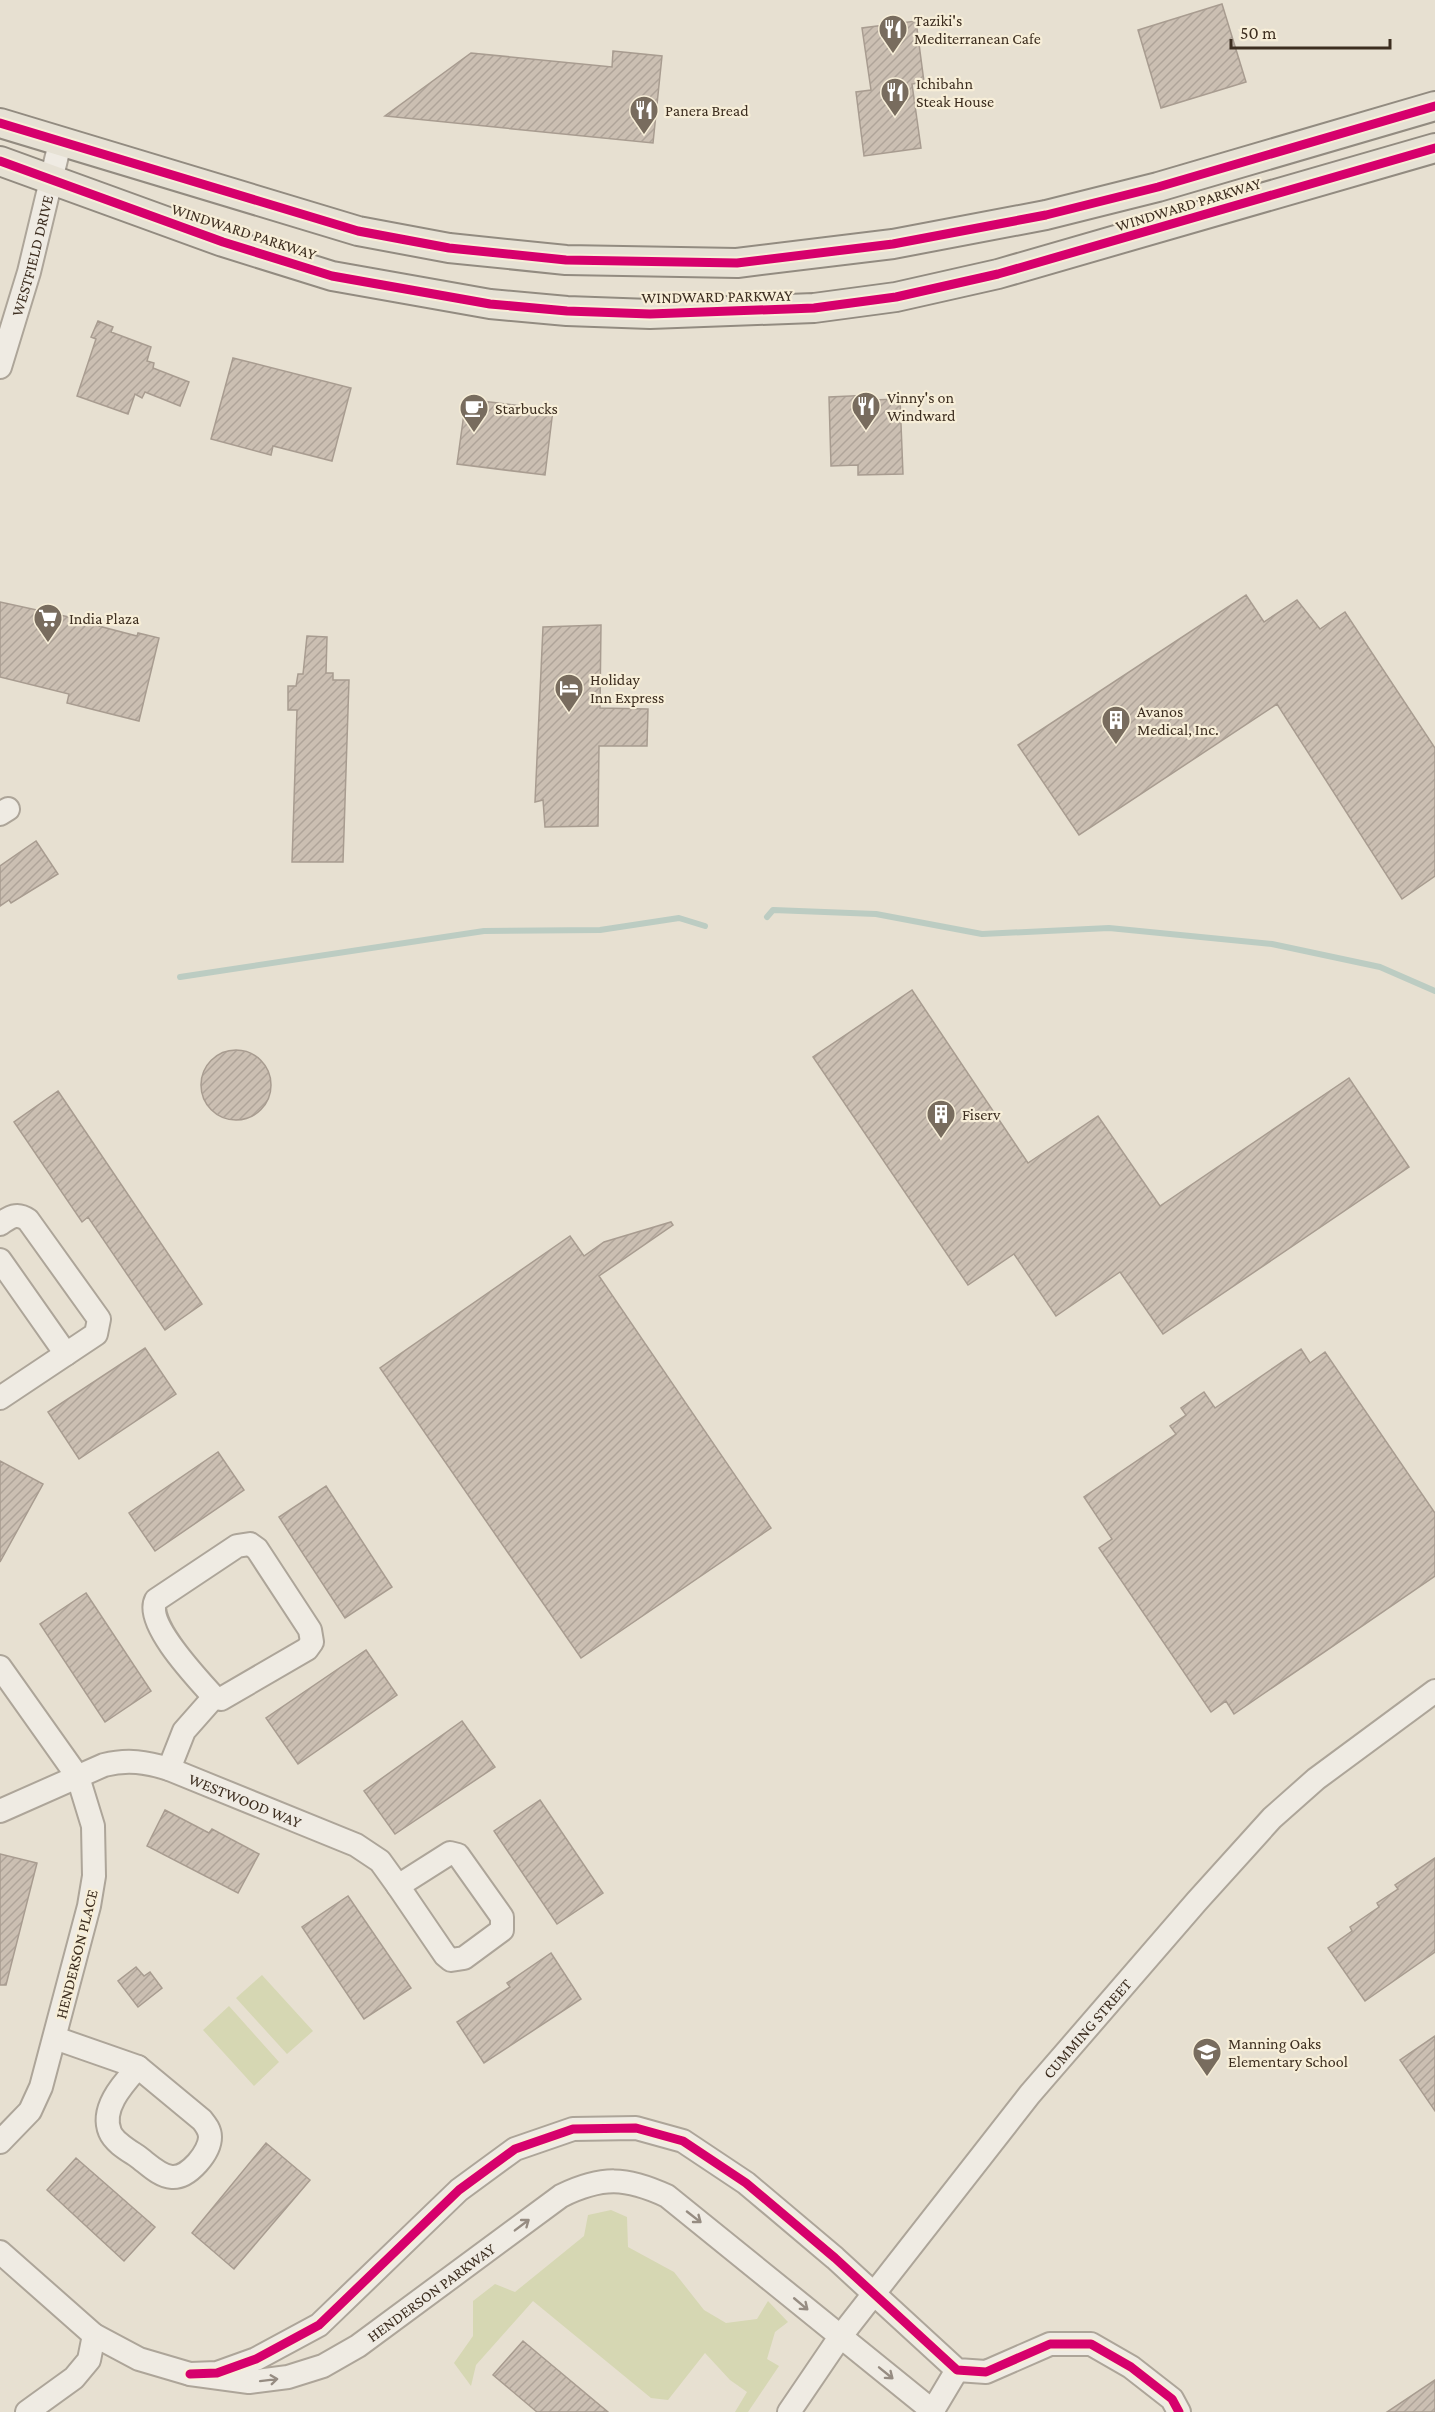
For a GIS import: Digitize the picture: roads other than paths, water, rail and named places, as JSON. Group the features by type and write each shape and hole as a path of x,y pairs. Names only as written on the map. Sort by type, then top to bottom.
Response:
{"main road":[{"name":"WINDWARD PARKWAY","path":"0,123 60,143 358,231 448,248 566,260 736,263 893,244 1046,215 1158,187 1435,106"},
{"name":"WINDWARD PARKWAY","path":"0,161 223,242 332,276 490,303 567,311 672,313 814,308 896,297 1009,271 1435,148"}],"street":[{"name":"WESTFIELD DRIVE","path":"0,367 29,273 60,143"},
{"path":"0,1224 13,1215 23,1216 28,1220 99,1319 96,1334 0,1398"},
{"path":"0,1260 66,1354"},
{"path":"169,1768 184,1731 214,1697 229,1697 307,1650 312,1642 310,1630 256,1549 250,1544 237,1546 156,1600 152,1607 154,1618 182,1660 214,1697"},
{"name":"HENDERSON PLACE","path":"0,1667 78,1777 93,1826 94,1876 89,1906 41,2086 30,2111 0,2142"},
{"name":"CUMMING STREET","path":"789,2412 840,2337 1030,2094 1272,1818 1325,1772 1435,1691"},
{"name":"WESTWOOD WAY","path":"0,1811 121,1761 145,1761 169,1768 356,1845 380,1861 445,1955 451,1960 464,1958 502,1930 501,1917 458,1855 443,1856 398,1886"},
{"path":"55,2038 138,2067 202,2120 209,2130 207,2150 182,2176 174,2178 161,2175 117,2141 110,2132 108,2119 113,2101 122,2085 138,2067"},
{"path":"190,2374 216,2373 256,2359 319,2325 459,2190 515,2149 573,2129 636,2128 683,2141 746,2183 874,2294 957,2370 986,2372 1050,2343 1091,2344 1131,2367 1172,2399 1179,2412"},
{"name":"HENDERSON PARKWAY","path":"0,2252 94,2335 139,2359 190,2374 249,2382 288,2378 323,2366 358,2346 561,2196 585,2184 610,2180 639,2183 667,2196 933,2411"},
{"path":"27,2412 74,2378 89,2360 94,2335"},
{"path":"933,2411 957,2370"}],"waterway":[{"path":"767,917 773,910 876,914 982,934 1109,928 1272,944 1380,967 1435,991"},
{"path":"180,977 484,931 600,930 679,918 705,926"}],"place":[{"name":"Taziki's Mediterranean Cafe","path":"893,54"},
{"name":"Ichibahn Steak House","path":"895,118"},
{"name":"Panera Bread","path":"644,136"},
{"name":"Vinny's on Windward","path":"866,432"},
{"name":"Starbucks","path":"474,434"},
{"name":"India Plaza","path":"48,644"},
{"name":"Holiday Inn Express","path":"569,714"},
{"name":"Avanos Medical, Inc.","path":"1116,746"},
{"name":"Fiserv","path":"941,1140"},
{"name":"Manning Oaks Elementary School","path":"1207,2078"}]}
